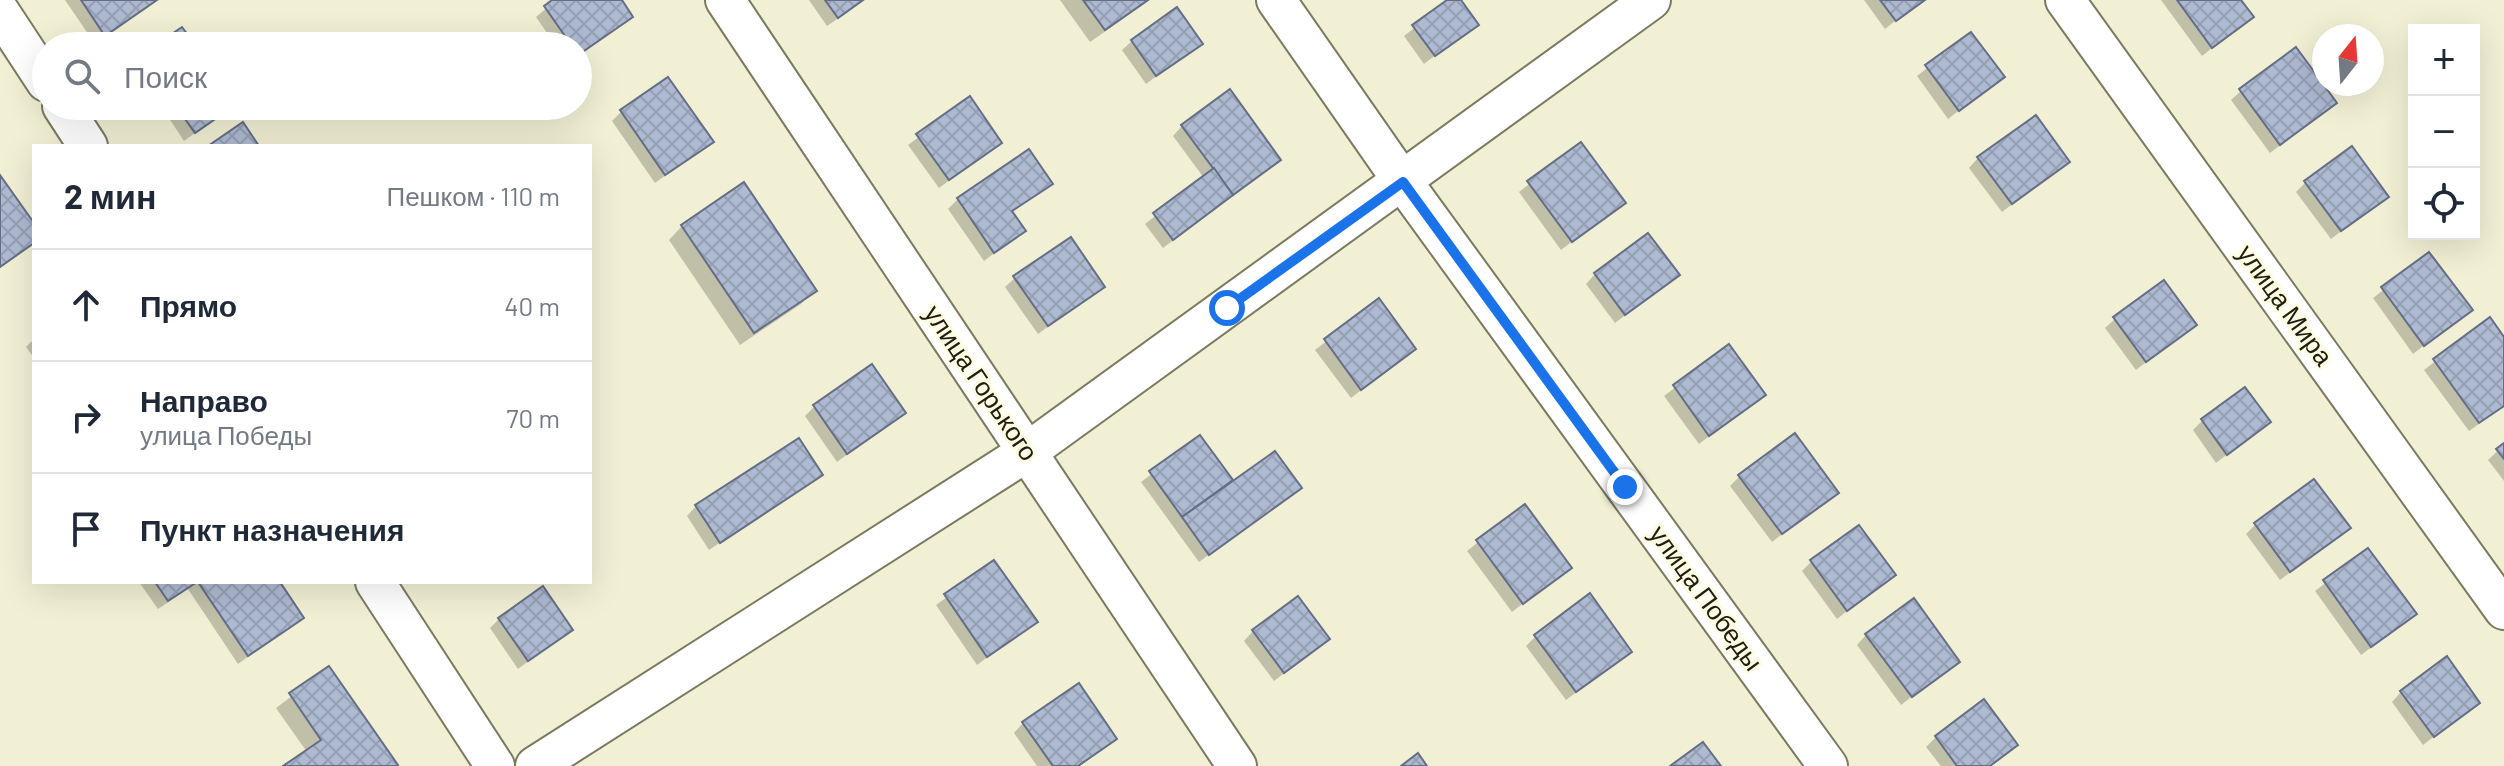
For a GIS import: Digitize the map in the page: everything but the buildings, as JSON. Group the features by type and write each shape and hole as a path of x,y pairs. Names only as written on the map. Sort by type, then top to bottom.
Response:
{"street":[{"name":"улица Горького","path":"725,0 1237,766"},
{"name":"улица Победы","path":"1276,0 1403,182 1828,766"},
{"path":"535,766 1027,452 1651,0"},
{"name":"улица Мира","path":"2065,0 2504,610"},
{"path":"0,12 32,61"},
{"path":"71,120 87,144"},
{"path":"376,584 495,766"}],"route":[{"path":"1227,308 1403,182 1625,487"}]}
